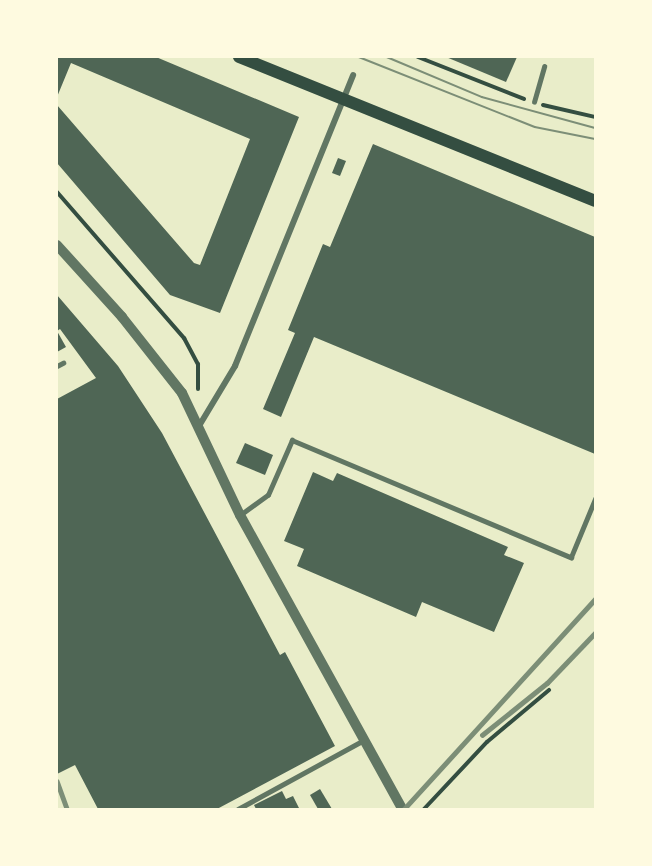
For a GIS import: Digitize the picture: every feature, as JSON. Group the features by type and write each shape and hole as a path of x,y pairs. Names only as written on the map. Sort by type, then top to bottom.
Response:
{"main road":[{"path":"239,57 595,201"}],"street":[{"path":"199,426 235,366 353,75"},
{"path":"57,245 122,317 182,393 240,515 362,741 402,809"}],"lane":[{"path":"534,102 544,66"},
{"path":"57,366 63,363"},
{"path":"240,515 268,495 292,440 571,557 595,499"},
{"path":"238,809 362,741"}],"path":[{"path":"418,57 534,102 595,117"},
{"path":"57,192 184,338 198,364 198,395"},
{"path":"424,809 472,758 549,690"}],"building":[{"path":"57,57 156,57 299,117 220,313 170,295 57,163 57,105 194,263 200,265 250,139 71,63 57,97"},
{"path":"446,57 517,57 506,82"},
{"path":"373,144 595,237 595,454 314,337 281,417 263,409 295,333 288,330 323,244 330,247"},
{"path":"338,158 346,161 340,176 332,173"},
{"path":"57,295 118,366 162,433 280,655 285,652 335,746 217,809 98,809 75,765 57,774 57,399 96,378 60,329 57,331"},
{"path":"57,331 66,347 57,352"},
{"path":"245,443 273,455 265,475 236,463"},
{"path":"313,472 333,481 337,473 508,547 504,555 524,563 494,632 422,602 416,617 297,566 304,549 284,541"},
{"path":"320,789 332,809 318,809 310,795"},
{"path":"282,791 286,799 293,796 299,808 256,809 254,805"}],"tram line":[{"path":"359,57 535,127 595,139"},
{"path":"387,57 482,97 595,128"}],"railway":[{"path":"404,809 595,599"},
{"path":"482,735 547,683 595,633"},
{"path":"57,781 67,809"}]}
